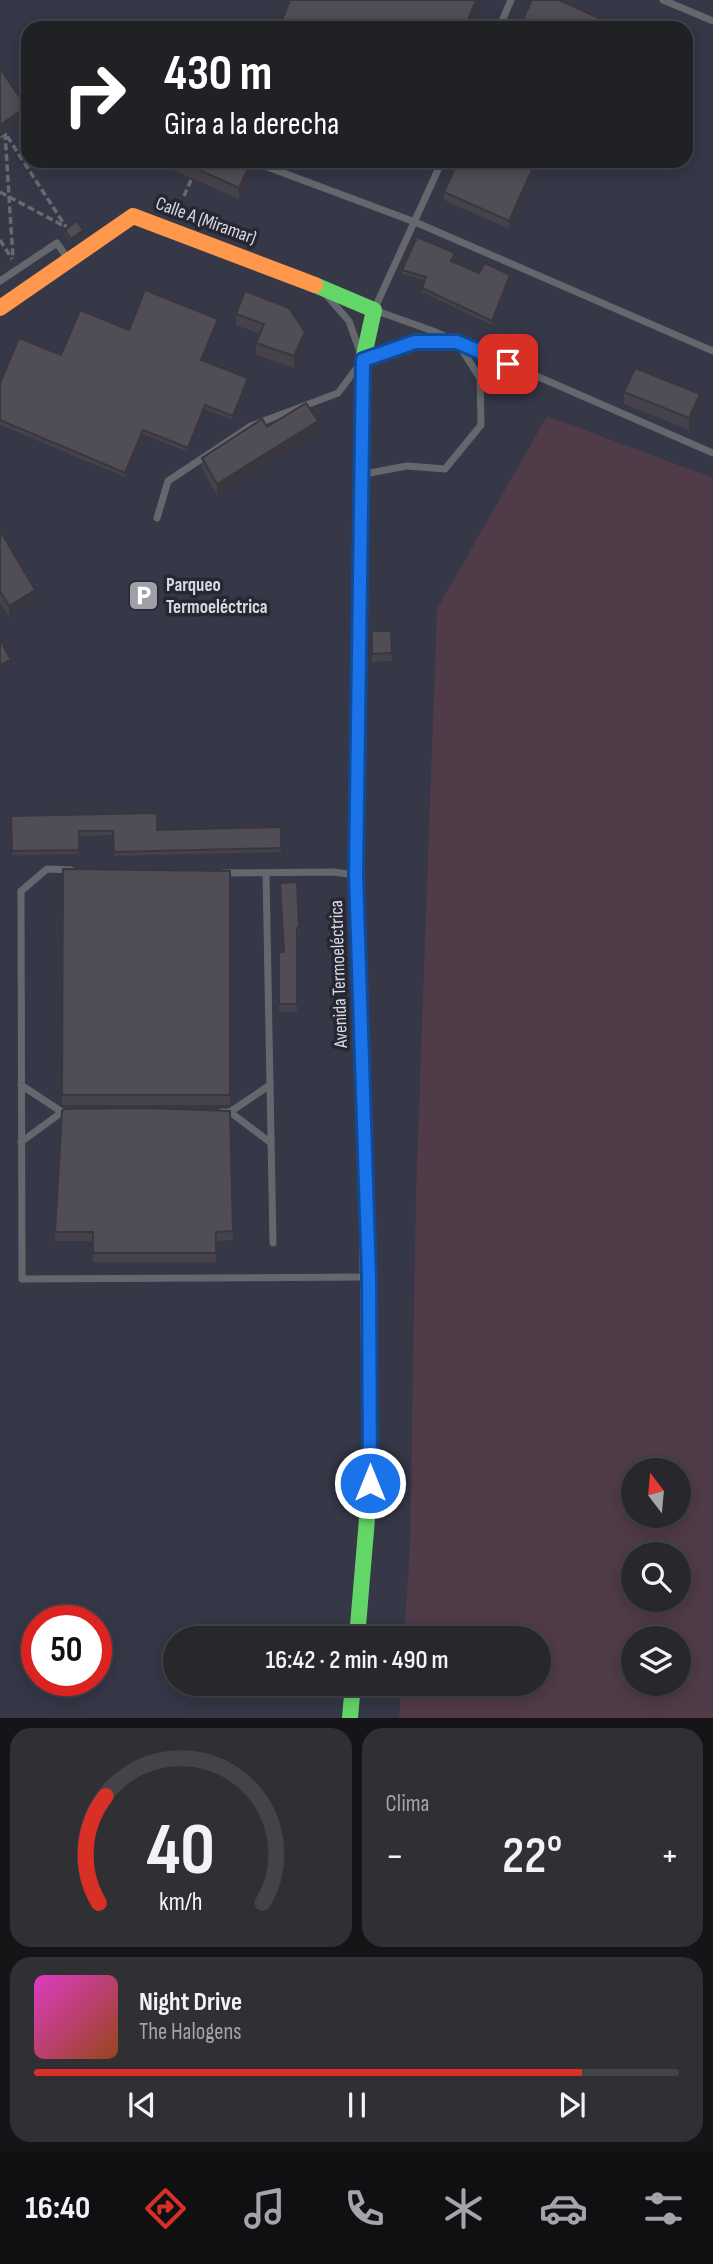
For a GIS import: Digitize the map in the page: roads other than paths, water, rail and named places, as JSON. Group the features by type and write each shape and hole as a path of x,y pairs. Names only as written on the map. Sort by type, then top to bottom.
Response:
{"main road":[{"name":"Calle A (Miramar)","path":"0,308 133,216 374,310"},
{"name":"Avenida Termoeléctrica","path":"358,1626 370,1483 369,1277 356,875 363,360 374,310"},
{"path":"350,1718 352,1696"}],"lane":[{"path":"502,21 511,0"},
{"path":"663,0 713,21"},
{"path":"270,168 415,222 713,351"},
{"path":"439,168 374,310 433,331 713,453"},
{"path":"0,281 57,243 69,260"},
{"path":"318,286 348,321 363,360"},
{"path":"157,518 168,481 251,426 338,393 363,360 415,342 457,342"},
{"path":"362,475 407,466 445,469 481,425 480,378 457,342"},
{"path":"74,870 47,869 21,891 22,1279 369,1277"},
{"path":"212,873 333,872 356,875"},
{"path":"266,874 273,1243"},
{"path":"21,1085 62,1112 75,1112"},
{"path":"217,1112 230,1112 270,1085"},
{"path":"21,1142 62,1112"},
{"path":"230,1112 271,1143"}],"place":[{"name":"Parqueo Termoeléctrica","path":"143,596"}]}
